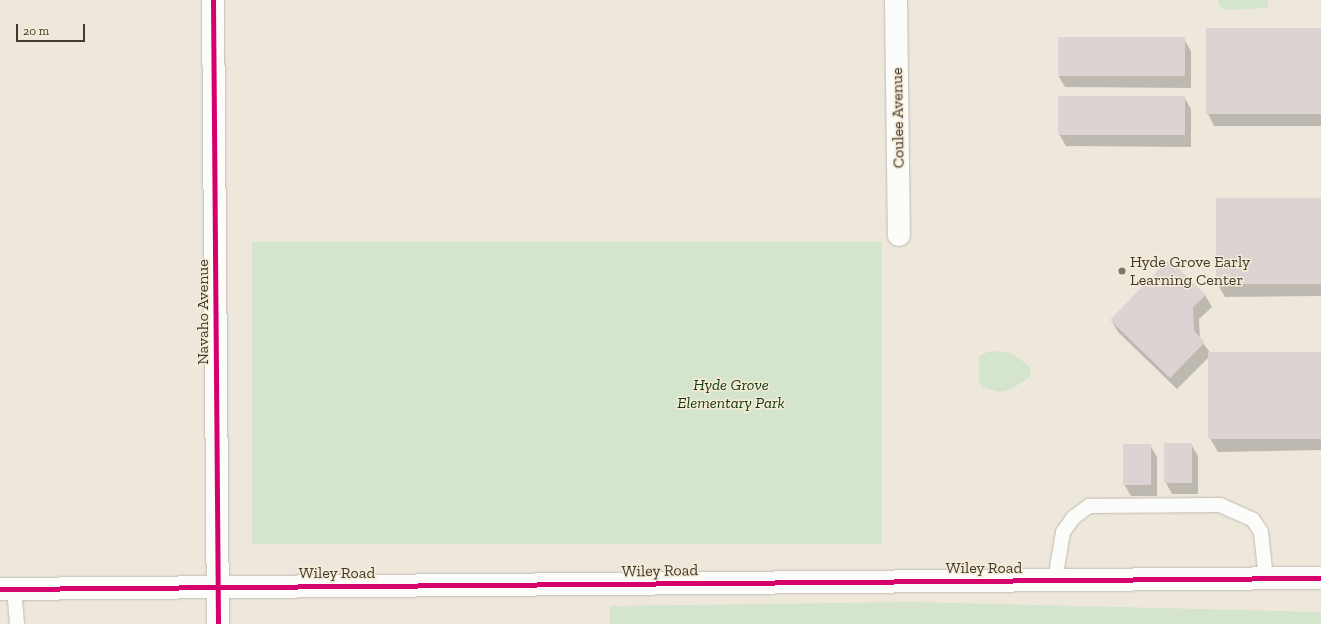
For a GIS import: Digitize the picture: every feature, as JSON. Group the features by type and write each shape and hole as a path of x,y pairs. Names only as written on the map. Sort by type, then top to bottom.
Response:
{"street":[{"name":"Navaho Avenue","path":"213,0 218,624"},
{"name":"Coulee Avenue","path":"896,0 899,236"},
{"name":"Wiley Road","path":"7,589 1321,578"}],"lane":[{"path":"1055,580 1063,532 1074,517 1089,506 1220,505 1253,520 1261,532 1266,579"},
{"path":"7,589 16,624"}],"green space":[{"path":"1218,0 1268,0 1268,8 1227,10 1220,7"},
{"name":"Hyde Grove Elementary Park","path":"252,242 882,242 882,544 252,544"},
{"path":"990,351 1009,352 1027,364 1031,370 1030,377 1010,390 1000,392 982,387 979,380 979,356"},
{"path":"912,602 1321,612 1321,624 610,624 610,606"}],"building":[{"path":"1206,28 1321,28 1321,114 1206,114"},
{"path":"1058,37 1185,37 1185,76 1058,76"},
{"path":"1058,96 1185,96 1185,135 1058,135"},
{"path":"1216,198 1321,198 1321,284 1216,284"},
{"path":"1169,259 1206,295 1193,307 1194,331 1205,342 1170,378 1110,320"},
{"path":"1208,352 1321,352 1321,439 1208,439"},
{"path":"1164,443 1192,443 1192,483 1164,483"},
{"path":"1123,444 1151,444 1151,485 1123,485"}],"cycle path":[{"path":"213,0 218,624"},
{"path":"0,589 1321,578"}],"place":[{"name":"Hyde Grove Early Learning Center","path":"1122,271"}]}
